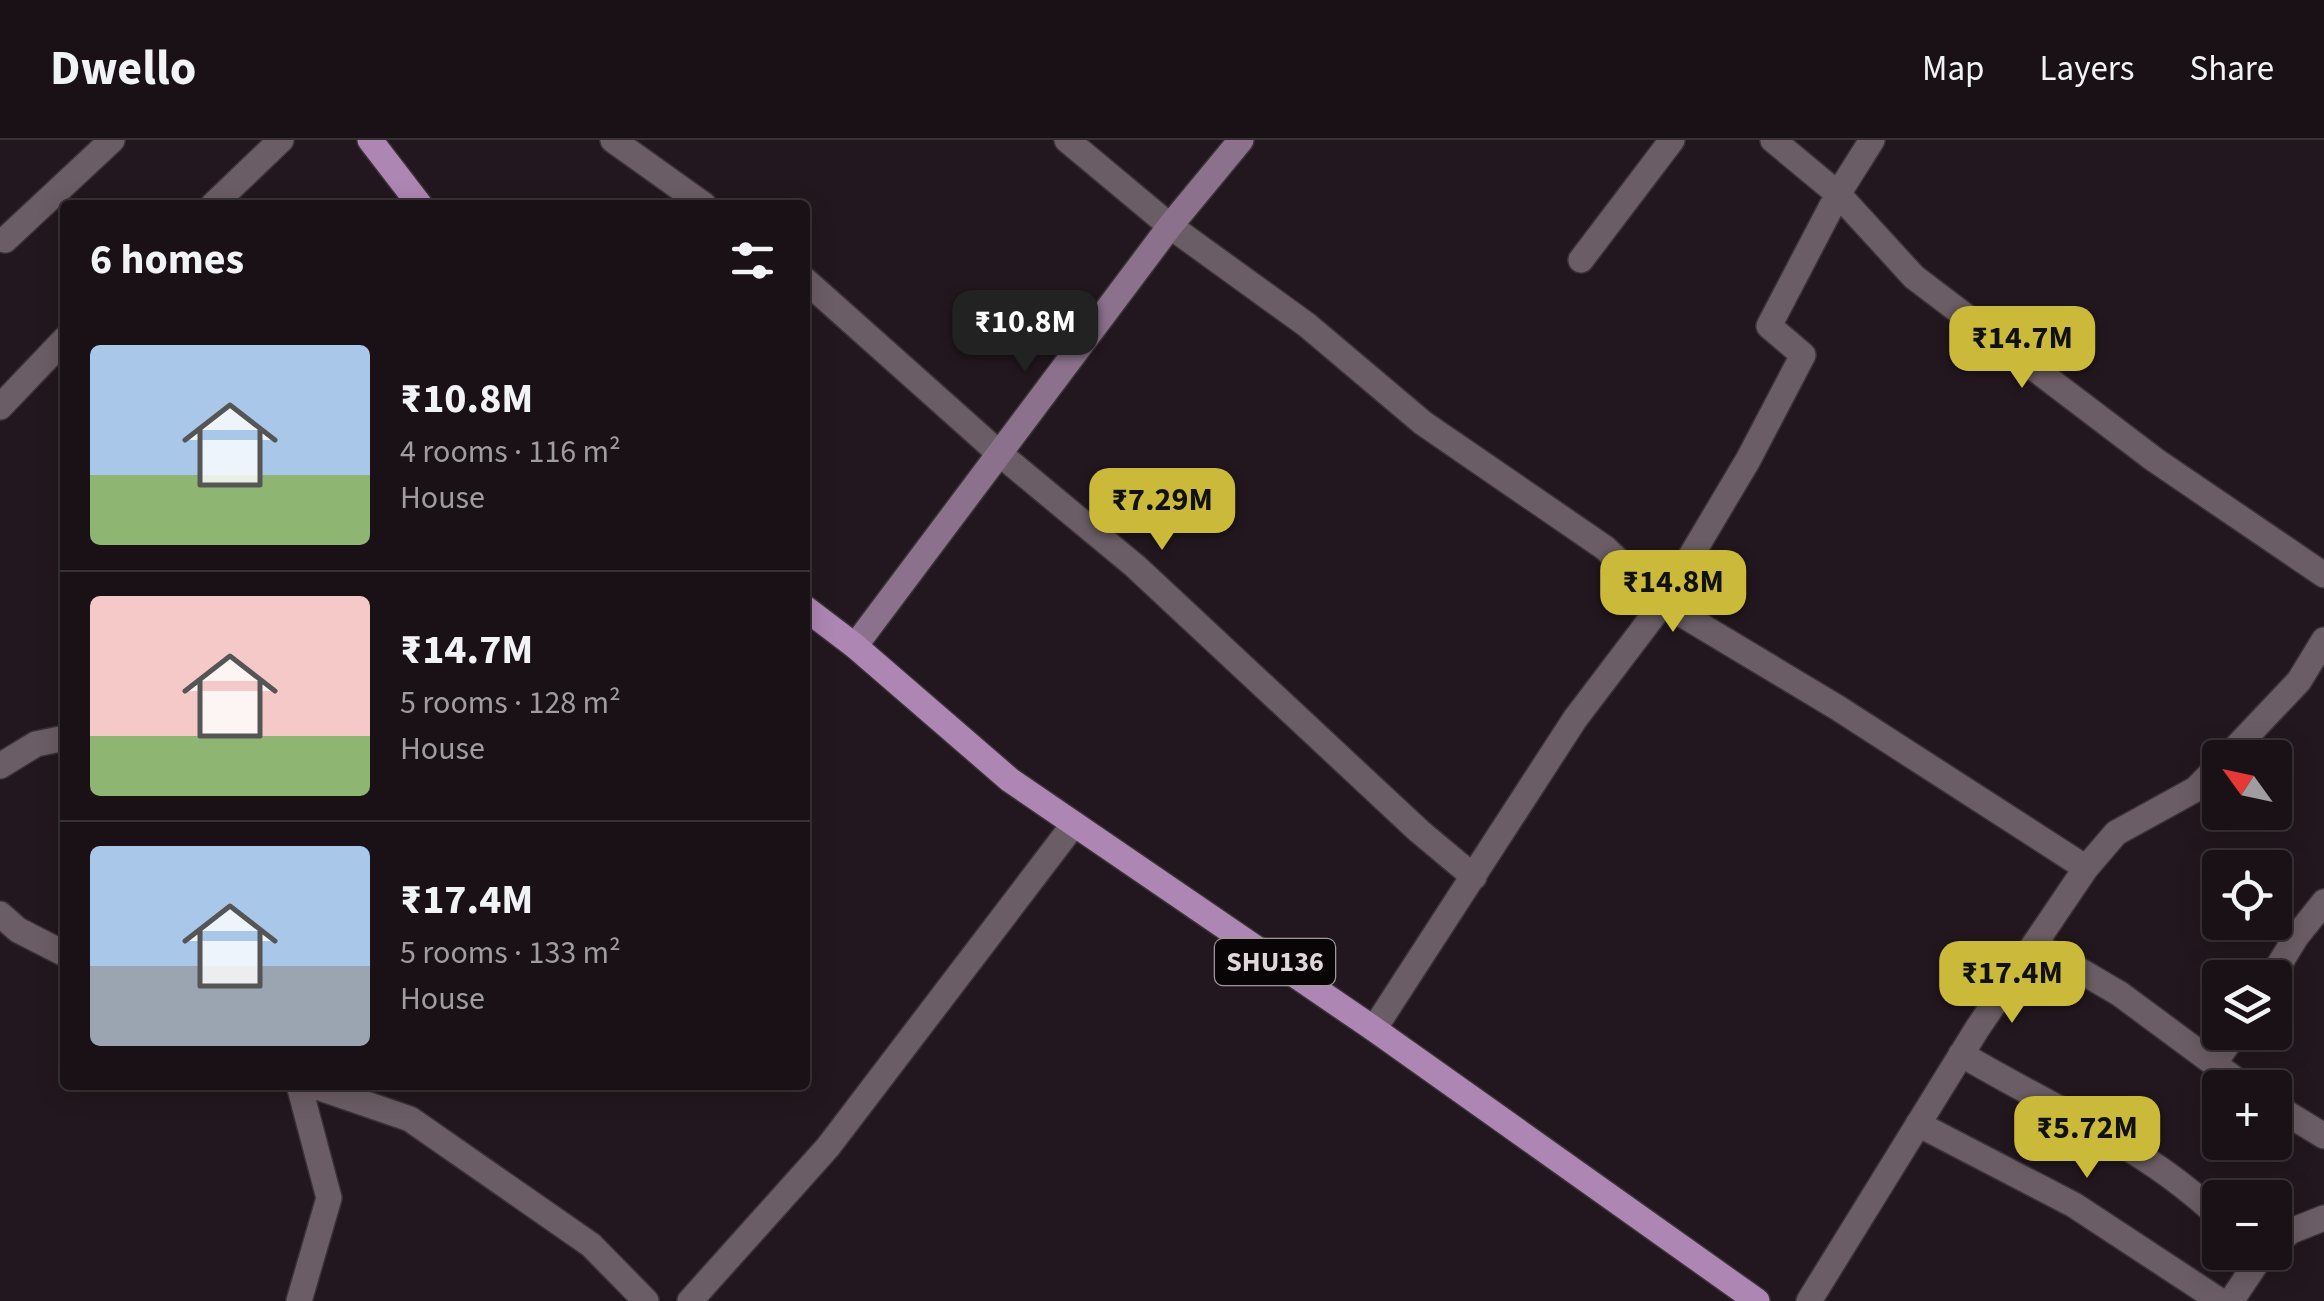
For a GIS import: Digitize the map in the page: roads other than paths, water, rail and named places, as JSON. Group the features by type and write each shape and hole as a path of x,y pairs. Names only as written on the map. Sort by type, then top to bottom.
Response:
{"main road":[{"path":"370,140 416,200"},
{"name":"SHU136","path":"810,612 1010,780 1374,1029 1757,1301"}],"street":[{"path":"5,240 112,140"},
{"path":"217,200 280,140"},
{"path":"612,140 697,200"},
{"path":"1066,140 1170,226 1307,326 1423,423 1606,548 1663,603 1838,708 2086,868"},
{"path":"855,646 1170,226 1241,140"},
{"path":"1581,260 1672,140"},
{"path":"1772,140 1838,194 1914,277 2156,460 2324,575"},
{"path":"1374,1029 1575,719 1663,603 1748,460 1803,354 1769,326 1838,194 1872,140"},
{"path":"810,284 1000,454 1135,566 1474,877"},
{"path":"0,407 60,344"},
{"path":"2243,740 2299,681 2324,640"},
{"path":"0,766 36,744 60,739"},
{"path":"1809,1301 1961,1054 2086,868 2116,834 2202,783"},
{"path":"690,1301 828,1147 1074,824"},
{"path":"2283,960 2324,902"},
{"path":"0,914 18,930 60,951"},
{"path":"2035,944 2120,994 2222,1070"},
{"path":"2214,1064 2224,1050"},
{"path":"1961,1054 2037,1100 2131,1148 2202,1204"},
{"path":"299,1301 330,1198 300,1090"},
{"path":"326,1090 410,1118 591,1244 646,1301"},
{"path":"2292,1116 2324,1136"},
{"path":"1918,1124 2074,1206 2220,1301"},
{"path":"2292,1232 2324,1218"},
{"path":"2231,1301 2251,1270"}]}
